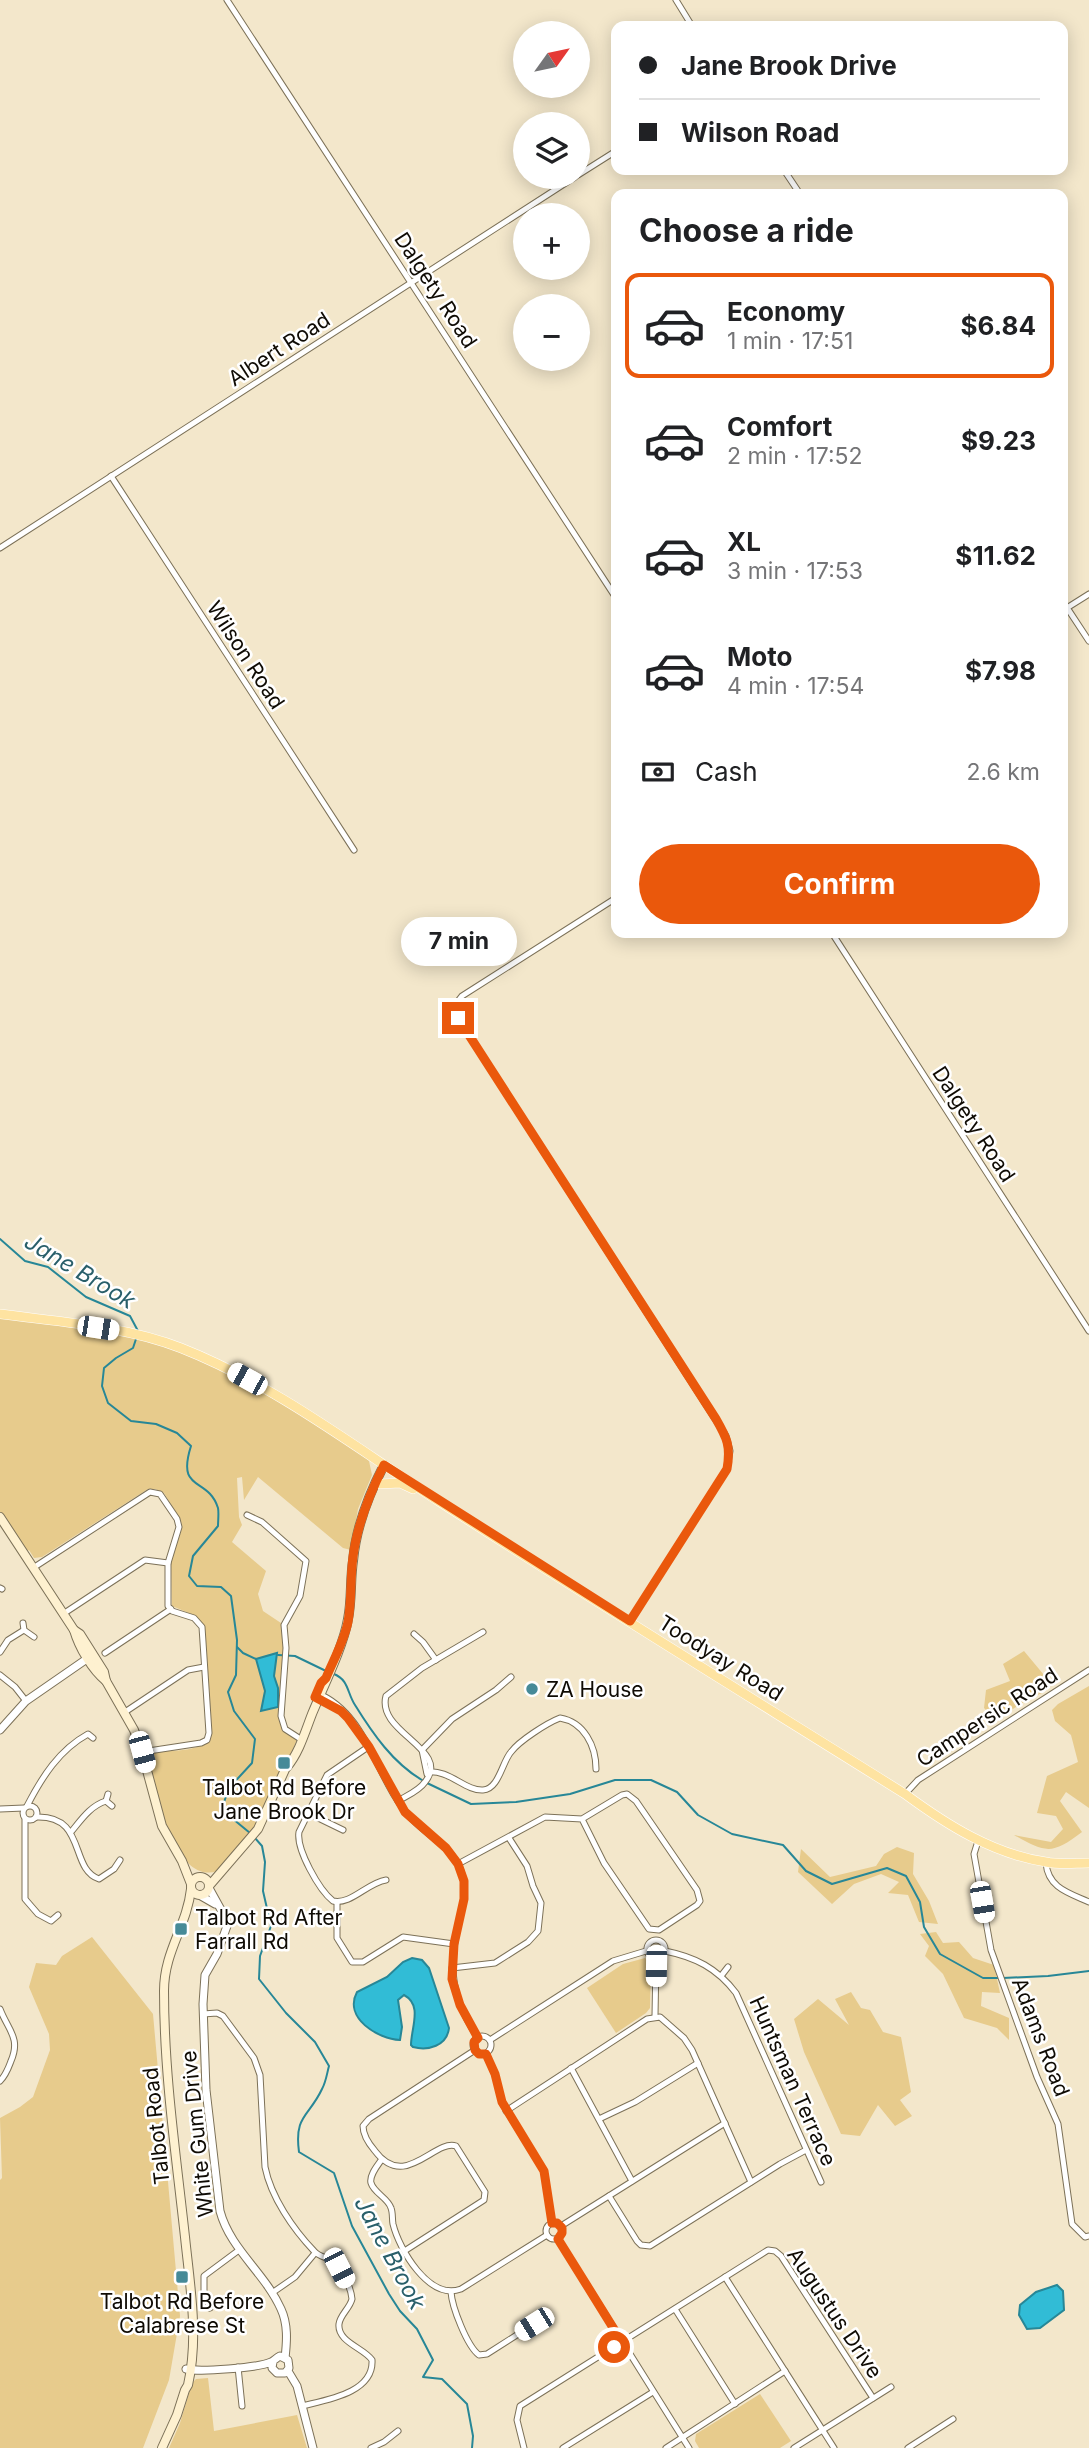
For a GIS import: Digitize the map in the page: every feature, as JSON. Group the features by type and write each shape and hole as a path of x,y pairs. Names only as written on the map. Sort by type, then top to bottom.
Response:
{"main road":[{"name":"Toodyay Road","path":"0,1314 145,1338 179,1347 241,1376 978,1841 1046,1863 1089,1863"},
{"path":"195,1891 209,1887 253,1837 292,1761 344,1636 348,1621 356,1537 364,1511 387,1467"},
{"path":"378,1485 400,1483 440,1502"},
{"path":"0,1517 63,1614 80,1634 125,1712 142,1752 162,1826 195,1891"},
{"path":"182,1861 209,1887"},
{"path":"195,1891 195,1879 227,1867"},
{"name":"Talbot Road","path":"162,2448 185,2390 183,2384 189,2367 189,2346 193,2342 192,2306 167,2062 164,1987 170,1949 195,1891"}],"street":[{"name":"Dalgety Road","path":"227,0 611,590"},
{"path":"676,0 689,21"},
{"name":"Albert Road","path":"590,167 611,154"},
{"name":"Albert Road","path":"0,548 556,189"},
{"name":"Wilson Road","path":"111,476 354,850"},
{"path":"1068,608 1089,594"},
{"path":"1068,614 1089,641"},
{"path":"611,901 462,996 455,1005 458,1018 726,1436 730,1451 727,1469 630,1621"},
{"name":"Dalgety Road","path":"835,938 1089,1331"},
{"path":"33,1568 152,1492 162,1496 179,1524 168,1563 168,1604 171,1609 200,1623 209,1733 207,1740 201,1743 142,1752"},
{"path":"247,1515 262,1522 306,1561 299,1599 284,1625 286,1655 282,1721 285,1729 300,1738"},
{"path":"63,1614 145,1560 168,1563"},
{"path":"105,1653 171,1609"},
{"path":"0,1653 8,1640 23,1627 34,1637"},
{"path":"397,1801 422,1786 428,1774 429,1759 390,1720 385,1699 389,1692 482,1632"},
{"path":"414,1634 436,1660"},
{"path":"0,1730 26,1701 92,1659"},
{"path":"125,1712 188,1670 204,1667"},
{"name":"Campersic Road","path":"905,1794 918,1780 1089,1670"},
{"path":"0,1675 15,1687 26,1701"},
{"path":"422,1750 447,1723 511,1677"},
{"path":"318,1696 341,1711 369,1747 397,1801 419,1826 446,1848 458,1864 464,1881 464,1899 454,1944 452,1968 457,1997 478,2038"},
{"path":"428,1774 443,1773 477,1789 488,1788 494,1783 512,1750 560,1718 567,1720 590,1738 595,1752 596,1769"},
{"path":"55,1930 51,1921 38,1914 25,1899 26,1829 31,1814 31,1798 42,1776 66,1748 91,1736 90,1726"},
{"path":"369,1747 327,1775 299,1832 299,1844 321,1887 329,1898 337,1902 342,1902 369,1885 386,1880"},
{"path":"106,1801 108,1794"},
{"path":"458,1864 545,1817 582,1819 622,1795 631,1796 696,1890 700,1901 659,1930 649,1930 604,1863 582,1819"},
{"path":"106,1801 112,1806"},
{"path":"71,1832 96,1805 106,1801"},
{"path":"0,1809 56,1821 71,1832 89,1875 99,1879 114,1869 120,1860"},
{"path":"308,1814 343,1830"},
{"path":"452,1968 495,1963 528,1942 538,1931 541,1903 527,1866 509,1838"},
{"name":"Adams Road","path":"978,1841 974,1854 991,1950 1037,2077 1058,2124 1072,2224 1085,2237 1089,2236"},
{"path":"1046,1863 1047,1873 1055,1886 1089,1902"},
{"path":"114,1869 121,1872"},
{"name":"White Gum Drive","path":"209,1887 227,1926 217,1954 205,1975 203,2014 206,2090 219,2211 225,2228 281,2309 287,2332 287,2347 277,2360"},
{"path":"195,1891 218,1906"},
{"path":"337,1902 337,1938 349,1959 356,1963 363,1962 403,1937 454,1944"},
{"path":"51,1921 58,1915"},
{"path":"657,1940 663,1944 665,1951 663,1956 656,1959 650,1957 646,1951 649,1943 657,1940"},
{"path":"490,2040 612,1961 646,1951"},
{"name":"Huntsman Terrace","path":"665,1951 703,1962 721,1976 741,2001 821,2182"},
{"path":"655,2016 656,1959"},
{"path":"721,1976 728,1968"},
{"path":"0,2081 6,2075 16,2047 15,2039 1,2013"},
{"path":"203,2014 217,2013 223,2016 256,2063 260,2075 267,2181 296,2229 315,2253 335,2263 350,2290 351,2303 340,2321 340,2329 351,2344 370,2356 372,2364 366,2378 350,2392 302,2406"},
{"path":"506,2111 647,2019 655,2016 664,2018 684,2038 698,2063 751,2182"},
{"path":"486,2054 479,2054 475,2050 474,2042 483,2036 490,2040"},
{"path":"486,2054 491,2046 490,2040"},
{"path":"406,2250 484,2200 485,2192 456,2146 452,2144 414,2165 400,2166 382,2159 365,2137 363,2126 369,2119 475,2050"},
{"path":"486,2054 493,2066 506,2111 544,2171 552,2223"},
{"path":"599,2119 635,2102 698,2063"},
{"path":"571,2068 632,2180"},
{"path":"561,2226 725,2123"},
{"path":"608,2196 638,2241 645,2246 654,2244 806,2150"},
{"path":"382,2159 372,2175 371,2182 391,2207 393,2226 421,2277 451,2291 461,2289 547,2235"},
{"path":"552,2223 561,2226"},
{"path":"547,2235 547,2227 552,2223"},
{"path":"558,2239 562,2233 561,2226"},
{"path":"547,2235 558,2239"},
{"path":"558,2239 689,2448"},
{"path":"210,2308 204,2294 204,2276 239,2250"},
{"name":"Augustus Drive","path":"524,2448 517,2420 520,2406 768,2250 778,2252 873,2398"},
{"path":"271,2294 290,2280 315,2253"},
{"path":"725,2277 834,2448"},
{"path":"451,2291 453,2305 462,2327 472,2349 479,2355 487,2354 534,2324"},
{"path":"675,2309 735,2404"},
{"path":"189,2367 238,2367 277,2360 289,2364 285,2372"},
{"path":"277,2360 276,2373 285,2372 296,2382 313,2448"},
{"path":"238,2367 242,2406"},
{"path":"666,2448 785,2371"},
{"path":"794,2448 891,2387"},
{"path":"563,2448 653,2392"},
{"path":"908,2448 953,2419"},
{"path":"371,2448 398,2431"}],"shaded area":[{"path":"0,1314 145,1338 203,1357 360,1449 369,1461 372,1475 358,1509 351,1550 343,1548 258,1477 244,1500 242,1477 237,1478 239,1517 242,1525 232,1542 266,1571 258,1594 263,1611 284,1625 283,1724 298,1737 269,1811 245,1846 226,1867 209,1873 194,1868 181,1855 163,1816 148,1760 154,1752 203,1745 212,1734 205,1627 196,1616 172,1606 171,1563 182,1528 181,1521 164,1493 148,1489 42,1557 34,1558 29,1550 26,1552 0,1514"},
{"path":"1024,1651 1049,1681 1046,1691 996,1720 984,1708 986,1690 1010,1681 1003,1664"},
{"path":"1089,1686 1089,1808 1066,1792 1060,1801 1082,1832 1056,1848 1042,1848 1014,1835 1051,1842 1063,1829 1056,1816 1037,1813 1047,1776 1078,1762 1071,1735 1055,1721 1052,1710"},
{"path":"897,1847 914,1853 913,1874 929,1901 938,1924 919,1922 908,1895 888,1893 899,1882 881,1874 854,1884 832,1904 798,1872 801,1849 830,1877 876,1866 884,1854"},
{"path":"936,1932 943,1943 959,1942 973,1958 994,1965 1000,1993 982,1992 981,2006 1009,2018 1009,2040 997,2028 964,2018 943,1974 925,1956 929,1946 920,1934"},
{"path":"92,1937 153,2014 180,2316 169,2380 143,2448 0,2448 0,2118 33,2097 50,2050 49,2034 29,1987 36,1963 56,1965 62,1956"},
{"path":"645,1958 651,1968 650,2008 616,2033 587,1988 623,1964"},
{"path":"851,1992 861,2008 870,2010 883,2032 901,2037 911,2092 900,2100 912,2116 895,2126 878,2105 860,2136 841,2134 804,2052 794,2019 818,1999 849,2025 835,1999"},
{"path":"208,2378 214,2431 297,2415 307,2448 169,2448 192,2383 196,2379"},
{"path":"760,2394 791,2441 780,2448 699,2448 695,2441 696,2434"}],"water":[{"path":"277,1653 274,1676 278,1688 278,1707 261,1711 265,1691 256,1659"},
{"path":"412,1958 422,1960 429,1968 449,2028 445,2039 436,2046 419,2048 411,2045 415,2011 410,1999 404,1995 398,2000 402,2027 400,2040 373,2031 359,2018 355,2010 357,1992 387,1977 403,1962"},
{"path":"1057,2285 1063,2291 1064,2310 1040,2328 1027,2329 1019,2315 1020,2305 1036,2292"}],"waterway":[{"name":"Jane Brook","path":"0,1239 25,1261 48,1267 86,1297 130,1316 138,1331"},
{"name":"Jane Brook","path":"136,1339 133,1348 104,1368 102,1386 108,1403 131,1421 156,1424 177,1433 191,1446 187,1461 190,1478 207,1491 218,1508 218,1526 193,1556 189,1576 197,1586 221,1587 231,1596 237,1640 236,1675 228,1692 234,1711 255,1739 252,1763 229,1788 223,1805 233,1819 250,1833"},
{"path":"237,1647 256,1659"},
{"path":"278,1655 295,1656 326,1671"},
{"path":"334,1674 345,1683 355,1705 384,1747 422,1780"},
{"path":"427,1783 471,1804 516,1802 570,1794 615,1780 651,1780 677,1792 698,1815 732,1834 783,1845 806,1871 832,1884 887,1868 906,1876 920,1902 924,1927 940,1954 983,1978 998,1978"},
{"name":"Jane Brook","path":"254,1837 262,1846 265,1862 263,1891 271,1926 260,1956 259,1979 286,2013 315,2042 329,2066 323,2086 301,2123 299,2152 334,2173 352,2226 389,2294 417,2329 433,2360 423,2377 442,2379 467,2404 473,2436 472,2448"},
{"path":"1003,1978 1089,1971"}],"place":[{"name":"ZA House","path":"532,1689"},
{"name":"Talbot Rd Before Jane Brook Dr","path":"284,1763"},
{"name":"Talbot Rd After Farrall Rd","path":"181,1929"},
{"name":"Talbot Rd Before Calabrese St","path":"182,2277"}],"route":[{"path":"458,1018 716,1419 726,1436 730,1451 727,1469 630,1621 384,1465 356,1537 350,1606 344,1636 315,1697 341,1711 348,1718 369,1747 405,1812 446,1848 458,1864 464,1881 464,1899 454,1944 452,1979 460,2005 478,2038 473,2048 479,2054 486,2054 493,2066 506,2111 544,2171 552,2223 559,2224 562,2228 558,2239 622,2342 614,2347"}]}
